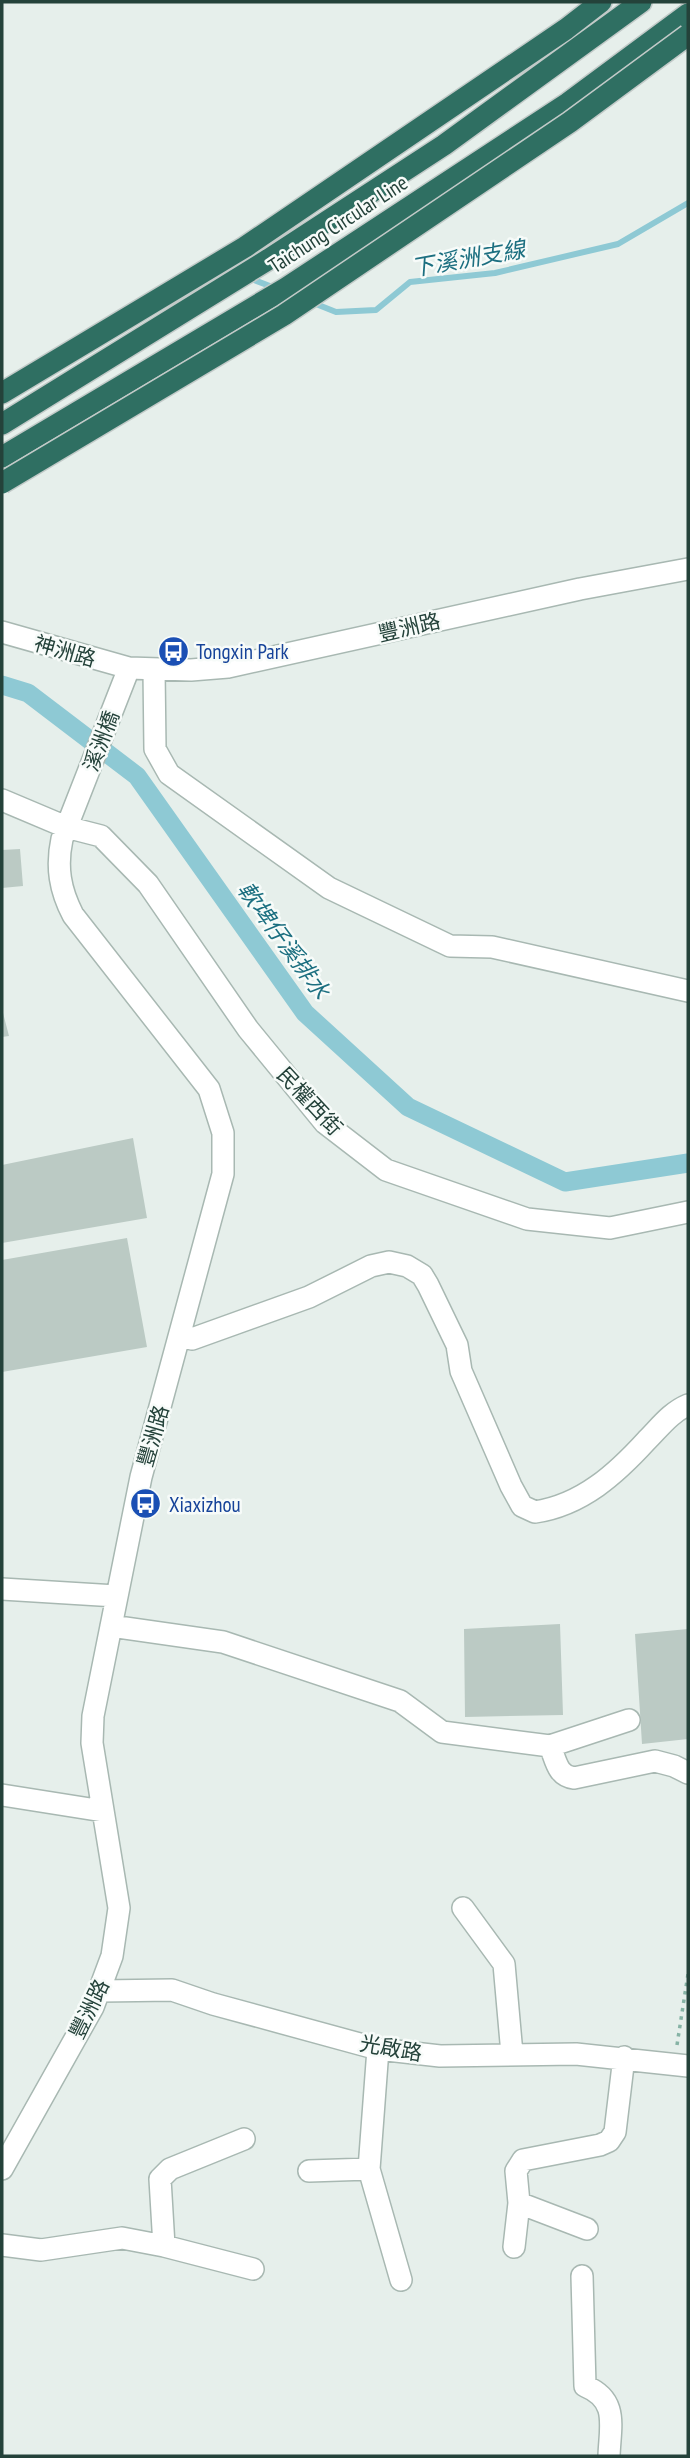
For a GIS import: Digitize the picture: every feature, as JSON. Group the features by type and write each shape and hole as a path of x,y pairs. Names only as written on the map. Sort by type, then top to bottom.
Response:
{"highway":[{"path":"2,393 245,247 554,37 601,2"},
{"name":"Taichung Circular Line","path":"2,424 269,259 444,145 641,2"},
{"name":"Taichung Circular Line","path":"2,457 286,288 568,103 688,14"},
{"path":"2,483 284,315 570,122 688,35"}],"street":[{"path":"2,494 325,290 688,23"},
{"name":"豐洲路","path":"128,668 154,670 228,667 580,589 688,569"},
{"name":"神洲路","path":"2,632 128,668"},
{"name":"溪洲橋","path":"70,820 128,668"},
{"path":"154,670 155,749 169,774 329,888 450,946 492,947 688,991"},
{"name":"民權西街","path":"2,800 70,820 101,836 149,884 248,1030 325,1124 386,1170 527,1219 610,1228 688,1212"},
{"name":"豐洲路","path":"2,2169 101,1991 112,1956 119,1908 92,1729 141,1477 223,1174 224,1153 220,1118 209,1089 73,915 62,890 60,851 70,820"},
{"path":"181,1336 191,1339 309,1297 379,1263 407,1266 422,1275 428,1285 457,1345 461,1371 511,1486 522,1506 530,1511 557,1507 585,1494 625,1465 673,1413 688,1405"},
{"path":"2,1589 116,1596"},
{"path":"111,1626 223,1642 400,1701 442,1732 550,1746 629,1720"},
{"path":"550,1746 560,1773 567,1777 574,1778 655,1761 688,1773"},
{"path":"2,1796 103,1811"},
{"path":"463,1908 504,1964 512,2054"},
{"name":"光啟路","path":"101,1991 173,1990 213,2004 378,2049 440,2056 576,2054 681,2065"},
{"path":"378,2049 369,2169 401,2280"},
{"path":"514,2247 519,2203 516,2171 523,2160 600,2145 613,2137 624,2057"},
{"path":"164,2246 160,2179 170,2169 244,2139"},
{"path":"309,2171 369,2169"},
{"path":"519,2203 587,2229"},
{"path":"2,2245 41,2250 122,2238 253,2269"},
{"path":"582,2276 585,2386 601,2395 609,2408 609,2456"}],"path":[{"path":"681,2065 688,1974"}],"building":[{"path":"20,849 23,886 2,888 2,850"},
{"path":"2,1009 9,1036 2,1037"},
{"path":"133,1138 147,1218 2,1243 2,1165"},
{"path":"127,1238 147,1347 2,1372 2,1260"},
{"path":"560,1624 563,1715 465,1717 464,1629"},
{"path":"688,1629 688,1739 642,1744 635,1634"}],"waterway":[{"name":"下溪洲支線","path":"311,302 336,312 376,310 410,282 495,273 618,244 688,203"},
{"name":"下溪洲支線","path":"249,278 275,288"},
{"name":"軟埤仔溪排水","path":"2,685 28,693 137,776 305,1013 408,1107 565,1182 688,1163"}],"place":[{"name":"Tongxin Park","path":"173,651"},
{"name":"Xiaxizhou","path":"146,1504"}]}
